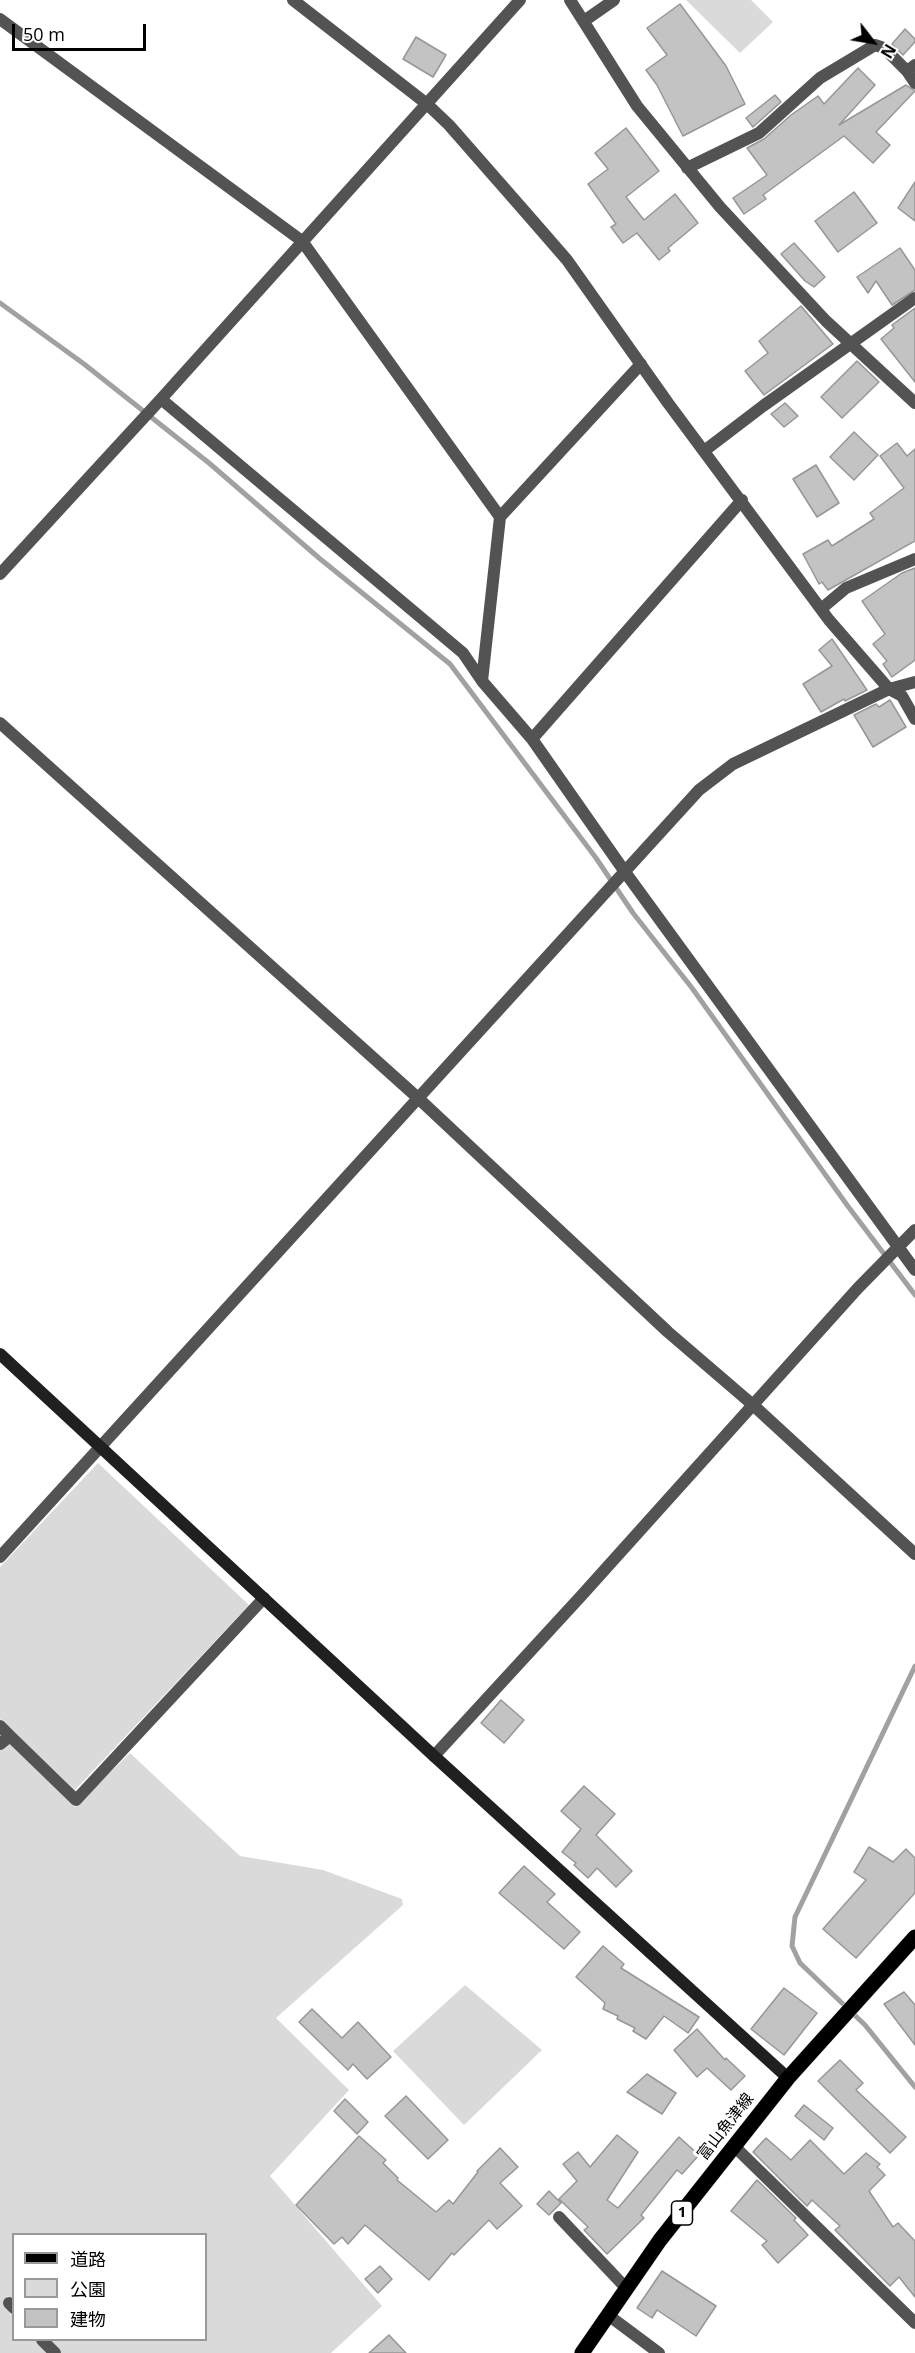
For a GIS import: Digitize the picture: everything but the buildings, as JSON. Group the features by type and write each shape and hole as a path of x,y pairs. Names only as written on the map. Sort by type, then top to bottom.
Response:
{"main road":[{"name":"富山魚津線","path":"582,2353 660,2240 788,2078 915,1937"}],"street":[{"path":"293,0 427,104 449,124 567,260 640,364 820,609 889,689 902,696 915,719"},
{"path":"0,574 161,399 520,0"},
{"path":"570,0 637,106 687,168 784,278 915,403"},
{"path":"584,21 614,0"},
{"path":"0,19 302,242 500,517"},
{"path":"687,168 759,133 820,78 875,45 884,48 911,68 915,83"},
{"path":"704,451 915,298"},
{"path":"483,681 500,517 640,364"},
{"path":"161,399 463,654 532,739 625,872 915,1270"},
{"path":"532,739 742,501"},
{"path":"820,609 846,588 915,558"},
{"path":"0,1557 699,790 734,764 889,689 915,682"},
{"path":"0,723 418,1098 668,1332 915,1554"},
{"path":"434,1756 858,1288 915,1230"},
{"path":"0,1354 434,1756 788,2078"},
{"path":"0,1726 5,1740 76,1800 264,1598"},
{"path":"734,2146 915,2323"},
{"path":"559,2217 626,2288"},
{"path":"608,2315 659,2353"},
{"path":"43,2341 55,2353"}],"green space":[{"path":"686,0 751,0 773,22 740,53"},
{"path":"98,1463 249,1605 75,1790 0,1719 0,1567"},
{"path":"0,1734 75,1807 130,1753 240,1856 323,1870 402,1899 403,1905 276,2018 349,2090 270,2176 382,2306 331,2353 61,2353 49,2341 207,2341 207,2233 12,2233 12,2300 8,2296 3,2301 12,2312 12,2341 38,2341 49,2353 0,2353"},
{"path":"465,1985 542,2050 464,2125 393,2051"}],"waterway":[{"path":"0,303 84,364 209,463 319,558 450,664 596,858 633,913 692,988 847,1205 915,1295"},
{"path":"915,1666 795,1917 792,1946 800,1963 865,2025 915,2087"}]}
